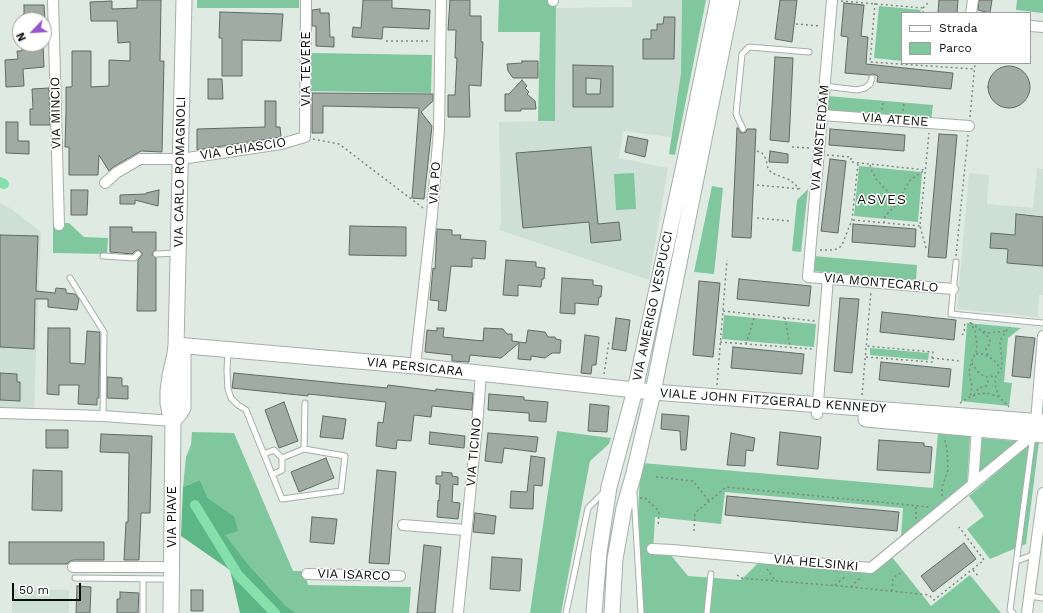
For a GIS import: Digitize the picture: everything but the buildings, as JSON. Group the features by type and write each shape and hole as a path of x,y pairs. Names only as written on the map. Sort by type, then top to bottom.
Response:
{"street":[{"name":"VIA MINCIO","path":"53,0 59,225"},
{"name":"VIA CARLO ROMAGNOLI","path":"176,345 184,0"},
{"name":"VIA TEVERE","path":"305,137 306,0"},
{"name":"VIA PO","path":"415,366 432,215 439,130 441,0"},
{"name":"VIA AMERIGO VESPUCCI","path":"594,613 599,553 608,487 635,390 718,0"},
{"name":"VIA AMERIGO VESPUCCI","path":"612,613 615,559 620,528 653,392 732,0"},
{"name":"VIA AMSTERDAM","path":"808,277 829,27 837,0"},
{"path":"972,12 973,0"},
{"path":"1031,26 1043,27"},
{"name":"VIA ATENE","path":"822,115 969,126"},
{"name":"VIA CHIASCIO","path":"105,183 116,173 140,159 181,159 281,144 305,137"},
{"name":"VIA MONTECARLO","path":"808,277 953,289"},
{"path":"817,409 828,278"},
{"path":"1039,428 1043,336"},
{"name":"VIA PERSICARA","path":"176,345 415,366 653,392"},
{"path":"0,413 103,416 173,421 183,408 184,356 176,345"},
{"name":"VIA TICINO","path":"458,613 481,373"},
{"name":"VIALE JOHN FITZGERALD KENNEDY","path":"653,392 716,397 940,426 977,429 1039,428"},
{"name":"VIALE JOHN FITZGERALD KENNEDY","path":"653,392 678,402 817,409 1039,428"},
{"name":"VIA PIAVE","path":"171,613 173,421"},
{"name":"VIA HELSINKI","path":"652,549 871,568 1039,428"},
{"path":"973,484 977,429"},
{"path":"1027,613 1043,493"},
{"path":"403,524 466,530"},
{"path":"73,567 172,573"},
{"name":"VIA ISARCO","path":"307,574 400,576"}],"lane":[{"path":"743,129 736,114 742,54 748,47 809,52"},
{"path":"824,86 857,90 865,88 870,84 872,78"},
{"path":"156,254 178,253"},
{"path":"103,256 134,258 138,254"},
{"path":"956,262 951,314 1043,323"},
{"path":"70,278 104,332 103,416"},
{"path":"228,349 228,389 231,398 246,410 282,499 341,491 345,456 304,449 282,458"},
{"path":"304,449 305,404"},
{"path":"1013,613 1010,610 1039,428"},
{"path":"264,454 274,450 282,458 282,470 272,474"},
{"path":"634,472 634,499 641,613"},
{"path":"566,613 588,508 608,487"},
{"path":"1017,561 1035,554"},
{"path":"74,578 143,579 172,573"},
{"path":"707,613 711,574"},
{"path":"143,579 143,613"},
{"path":"1029,596 1043,598"}],"path":[{"path":"837,0 923,8"},
{"path":"923,12 923,8 927,4 927,0"},
{"path":"876,4 870,62 901,63"},
{"path":"796,24 829,27"},
{"path":"386,41 441,41"},
{"path":"917,64 974,69"},
{"path":"956,262 975,64"},
{"path":"926,248 920,226 930,123"},
{"path":"305,137 339,144 432,215"},
{"path":"792,147 851,157 851,162 925,170"},
{"path":"757,151 762,153 766,159 768,170 790,180 800,189 757,185"},
{"path":"810,250 834,250 842,245 852,220 858,163"},
{"path":"870,164 876,179 887,191 899,199"},
{"path":"884,223 885,216 896,205 910,180 925,170"},
{"path":"757,218 789,221"},
{"path":"852,220 920,226"},
{"path":"716,397 727,260"},
{"path":"862,395 872,282"},
{"path":"723,311 824,322"},
{"path":"746,344 755,314"},
{"path":"785,318 790,347"},
{"path":"970,397 972,386 969,373 971,362 976,354 976,338 970,322 988,337 990,343 986,349 988,356"},
{"path":"962,335 964,333 964,324"},
{"path":"999,397 995,385 996,376 1001,369 1002,362 1000,343 1006,331 1012,326"},
{"path":"982,332 997,333 1006,331"},
{"path":"602,386 609,342"},
{"path":"720,342 822,350"},
{"path":"866,346 933,352 932,362 866,357"},
{"path":"976,354 984,354 993,359 1001,369"},
{"path":"932,358 960,361"},
{"path":"971,362 977,371 982,375 988,377 996,376"},
{"path":"974,395 979,388 988,384 988,377"},
{"path":"960,403 974,395 987,393 999,397 1010,408"},
{"path":"694,531 695,513 726,486 943,509 942,487 948,470 947,449 940,426"},
{"path":"656,477 693,481 709,501"},
{"path":"634,499 645,498 659,511 658,527"},
{"path":"737,575 741,578 929,595 934,600 984,560 959,527"},
{"path":"760,558 775,580"},
{"path":"973,570 979,577"},
{"path":"892,591 893,578 902,571"}],"shaded area":[{"path":"632,0 682,0 681,73 671,137 623,131 619,158 668,168 649,280 499,230 501,223 499,122 555,121 556,8 632,7"},
{"path":"1037,168 1043,169 1043,295 1039,295 1038,317 957,309 969,173 989,175 987,204 1033,208"},
{"path":"0,203 10,208 41,232 34,409 0,408"},
{"path":"13,589 69,590 69,613 12,613"}],"green space":[{"path":"197,0 299,0 299,8 197,8"},
{"path":"499,0 556,0 555,121 538,121 540,32 498,32"},
{"path":"682,0 706,0 675,155 669,154 681,73"},
{"path":"1017,0 1043,0 1043,13 1016,10"},
{"path":"879,6 921,10 920,12 901,12 901,61 874,58"},
{"path":"310,53 432,55 431,93 309,91"},
{"path":"827,96 933,105 931,121 826,111"},
{"path":"859,166 922,172 918,222 854,216"},
{"path":"634,173 636,209 616,210 614,174"},
{"path":"712,186 723,188 714,274 694,272"},
{"path":"808,189 801,252 792,251 797,200"},
{"path":"53,223 69,223 84,237 108,238 107,254 53,253"},
{"path":"813,256 917,265 916,280 812,271"},
{"path":"724,315 816,324 814,347 722,339"},
{"path":"967,323 1021,328 1008,338 1004,382 1012,383 1009,406 961,401"},
{"path":"870,348 929,353 928,360 870,355"},
{"path":"557,431 611,438 609,444 590,461 561,613 530,613"},
{"path":"192,432 234,433 293,571 304,571 308,585 411,587 409,613 296,613 285,605 224,535 234,516 208,498 200,480 183,487 186,457 191,445"},
{"path":"938,433 970,436 967,483 901,536 903,508 725,492 721,524 655,517 653,552 669,553 688,576 741,580 760,561 872,572 892,557 931,606 970,575 1001,613 644,613 638,516 640,472 642,463 933,488"},
{"path":"981,438 1016,441 979,473"},
{"path":"1033,442 1039,442 1026,544 990,559 967,529 984,516 969,496"},
{"path":"200,480 208,498 234,516 238,531 225,535 248,564 285,605 296,613 240,613 230,570 181,536 183,487"}],"waterway":[{"path":"0,182 4,184"},
{"path":"195,505 238,575 275,613"}],"district":[{"name":"ASVES","path":"882,200"}]}
